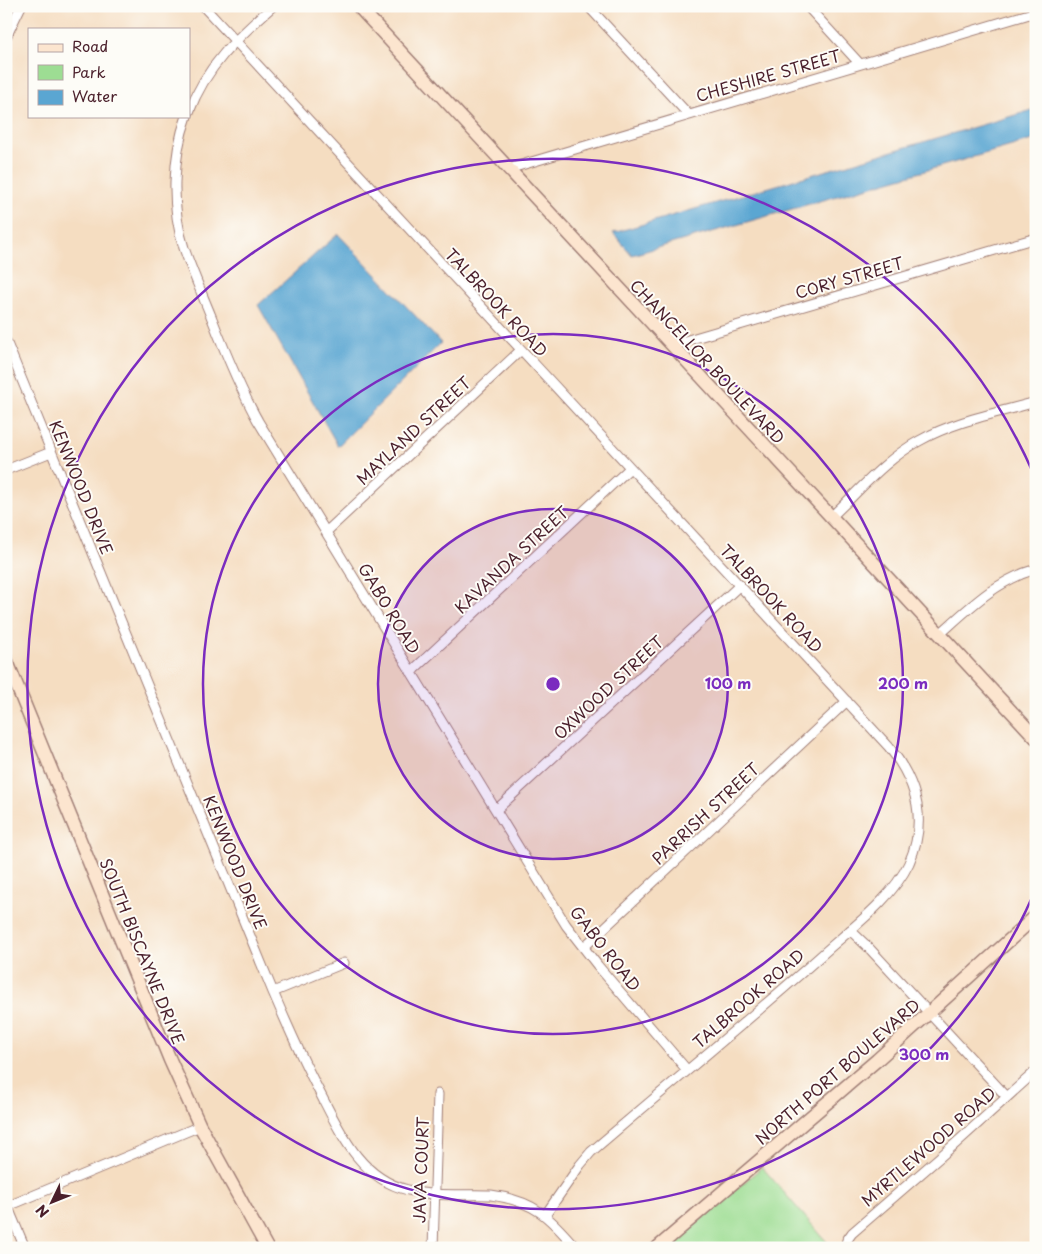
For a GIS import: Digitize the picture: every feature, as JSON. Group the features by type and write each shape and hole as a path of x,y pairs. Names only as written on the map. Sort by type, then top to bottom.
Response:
{"street":[{"path":"6,36 21,6"},
{"name":"TALBROOK ROAD","path":"203,6 890,747 902,763 914,791 918,816 914,848 903,875 886,896 850,930 591,1152 546,1214"},
{"path":"190,110 205,78 235,41 273,6"},
{"name":"CHANCELLOR BOULEVARD","path":"358,6 1036,738"},
{"path":"588,6 688,114"},
{"path":"806,6 860,64"},
{"path":"1025,6 1034,13"},
{"name":"CHESHIRE STREET","path":"508,169 688,114 1034,13"},
{"name":"GABO ROAD","path":"186,118 178,149 176,174 176,201 184,247 242,392 566,925 687,1070"},
{"name":"CORY STREET","path":"671,345 1036,238"},
{"name":"KENWOOD DRIVE","path":"6,341 273,992 302,1060 342,1137 354,1154 370,1171 389,1184 408,1190 434,1193 504,1196 530,1205 546,1214 576,1248"},
{"name":"MAYLAND STREET","path":"326,532 521,350"},
{"path":"832,516 890,462 918,441 949,427 1036,402"},
{"path":"6,470 52,452"},
{"name":"KAVANDA STREET","path":"411,672 630,468"},
{"path":"940,634 977,600 994,588 1012,578 1036,569"},
{"name":"OXWOOD STREET","path":"496,810 740,585"},
{"name":"SOUTH BISCAYNE DRIVE","path":"6,659 170,1060 200,1126 267,1248"},
{"name":"PARRISH STREET","path":"584,948 847,701"},
{"name":"NORTH PORT BOULEVARD","path":"658,1248 870,1067 1036,916"},
{"path":"850,930 1007,1097"},
{"path":"273,992 344,963"},
{"name":"MYRTLEWOOD ROAD","path":"845,1248 847,1240 852,1233 1036,1070"},
{"name":"JAVA COURT","path":"433,1248 438,1094"},
{"path":"24,1248 7,1206 200,1126"}],"green space":[{"path":"762,1167 832,1248 667,1248"}],"water":[{"path":"1036,109 1036,139 632,255 613,233"},
{"path":"338,234 441,343 338,446 258,305"}]}
